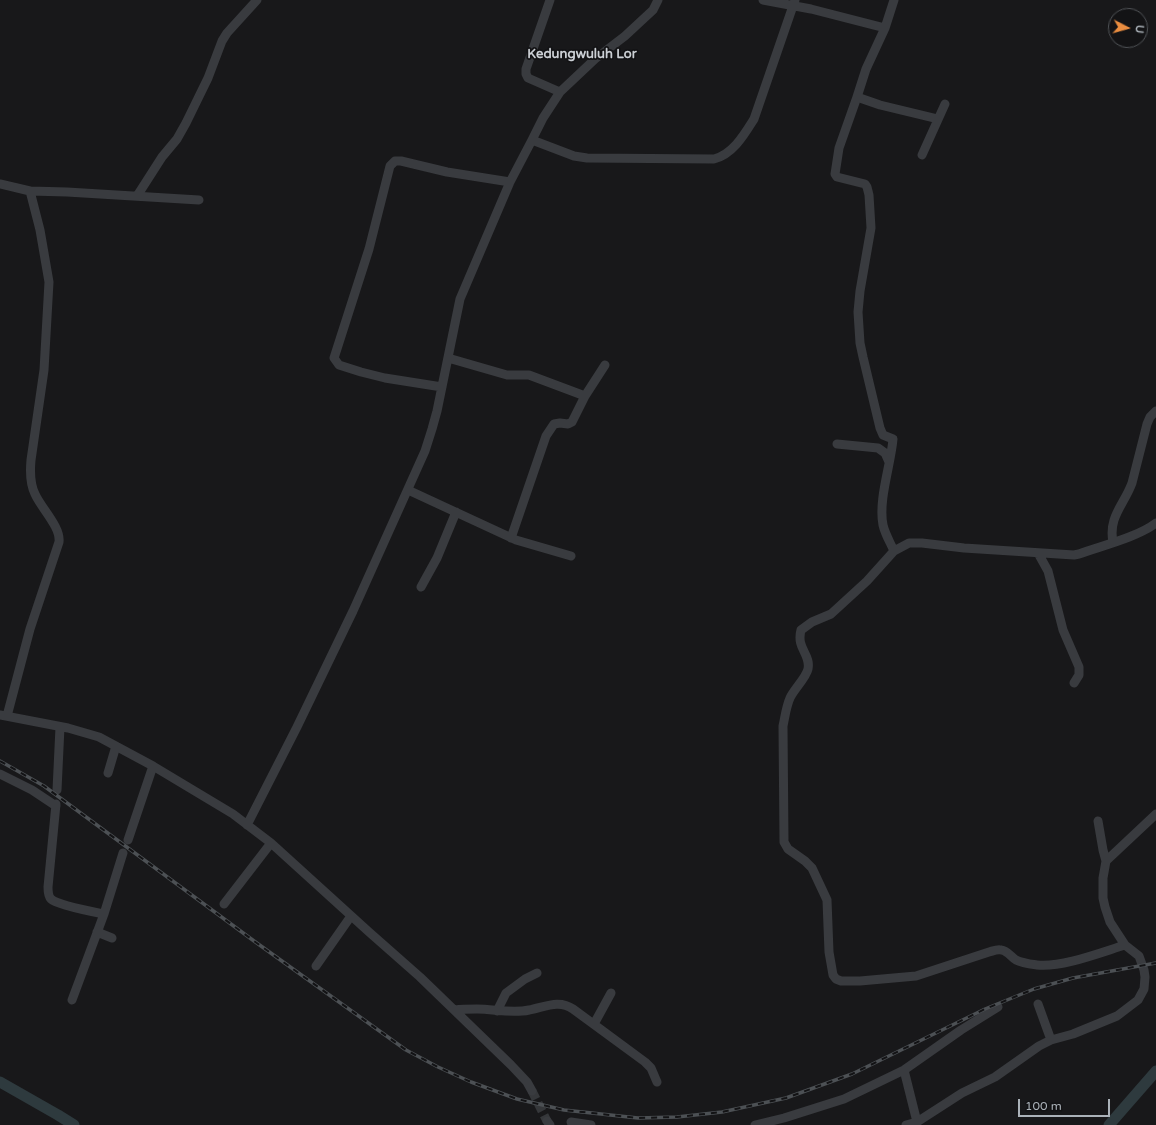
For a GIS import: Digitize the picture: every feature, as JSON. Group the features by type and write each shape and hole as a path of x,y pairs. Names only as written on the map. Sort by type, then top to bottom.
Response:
{"street":[{"path":"137,196 162,157 177,139 186,123 208,78 222,41 227,33 257,0"},
{"path":"550,0 526,69 526,74 528,78 560,92"},
{"path":"247,825 297,728 353,611 428,444 442,387 460,299 510,182 543,118 560,92 595,59 625,36 653,10 658,0"},
{"path":"763,0 794,3 886,28"},
{"path":"894,0 886,28 866,69 839,148 835,174 837,177 865,184 868,190 871,228 858,306 860,343 878,423 883,435 892,439 882,521 883,527 894,550"},
{"path":"532,140 574,156 587,158 714,159 728,154 745,134 754,119 794,3"},
{"path":"857,97 880,105 938,119"},
{"path":"922,155 944,104"},
{"path":"442,387 385,378 361,372 339,365 334,358 369,249 390,166 395,161 401,161 447,172 510,182"},
{"path":"0,184 30,192 67,192 199,200"},
{"path":"30,192 40,230 49,282 44,370 30,473 32,486 36,496 59,533 60,539 30,629 4,715 78,730 99,737 153,766 233,814 271,843 455,1010 527,1082 532,1091"},
{"path":"448,358 507,375 529,375 585,396"},
{"path":"511,538 546,436 554,424 568,424 572,422 585,396 605,365"},
{"path":"1113,542 1111,532 1114,520 1130,487 1147,424 1150,417 1156,410"},
{"path":"837,444 878,448 885,453 889,462"},
{"path":"408,490 511,538 570,556"},
{"path":"421,588 437,558 456,512"},
{"path":"1125,945 1060,964 1038,965 1021,962 1015,960 1006,952 1001,950 989,952 916,976 860,981 841,981 836,979 833,975 829,952 827,900 812,868 788,848 784,842 783,726 790,698 808,669 807,659 799,642 801,630 812,622 827,617 837,609 867,581 894,550 904,544 916,542 964,548 1066,555 1079,554 1142,531 1156,523"},
{"path":"1038,553 1048,571 1063,630 1079,667 1079,675 1074,683"},
{"path":"57,790 60,727"},
{"path":"108,773 116,746"},
{"path":"128,840 153,766"},
{"path":"0,774 32,790 56,805 48,895 52,900 61,904 104,914"},
{"path":"1106,861 1156,814"},
{"path":"904,1070 911,1124 962,1093 1007,1070 1031,1051 1051,1040 1073,1034 1117,1016 1138,1000 1144,989 1144,970 1139,956 1125,945 1115,930 1105,907 1103,898 1103,878 1106,861 1098,821"},
{"path":"224,904 271,843"},
{"path":"72,1000 104,914 123,853"},
{"path":"316,966 351,916"},
{"path":"97,932 112,938"},
{"path":"496,1011 506,993 537,972"},
{"path":"594,1024 611,994"},
{"path":"455,1010 478,1009 521,1011 561,1003 569,1006 645,1062 651,1068 657,1082"},
{"path":"1038,1004 1051,1040"},
{"path":"755,1125 784,1118 844,1099 904,1070 961,1030 998,1007"},
{"path":"571,1122 591,1125"}],"waterway":[{"path":"1109,1125 1156,1071"},
{"path":"0,1082 74,1125"}],"tunnel":[{"path":"532,1091 547,1121"}],"railway":[{"path":"0,761 44,786 254,941 406,1050 471,1082 517,1099 564,1110 638,1118 677,1117 722,1112 786,1098 852,1074 985,1009 1034,989 1073,978 1156,963"}],"district":[{"name":"Kedungwuluh Lor","path":"582,55"}]}
